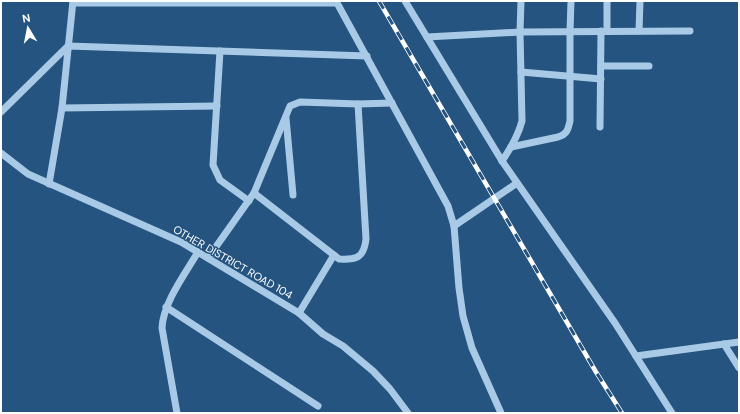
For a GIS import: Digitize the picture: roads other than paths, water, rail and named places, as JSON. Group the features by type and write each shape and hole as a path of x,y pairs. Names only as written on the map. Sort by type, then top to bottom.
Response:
{"street":[{"path":"405,1 502,161 615,323 672,413"},
{"path":"502,161 512,147 519,133 522,121 520,32 521,1"},
{"path":"512,147 565,135 568,130 570,121 571,1"},
{"path":"600,127 601,66 607,1"},
{"path":"639,31 640,1"},
{"path":"49,184 62,108 73,2 337,2 448,206 454,226 463,316 472,348 501,413"},
{"path":"427,37 520,32 690,31"},
{"path":"1,112 68,46 367,56"},
{"path":"220,51 213,164 220,180 249,201"},
{"path":"601,66 649,66"},
{"path":"521,72 601,79"},
{"path":"208,258 254,193 262,178 290,106 300,102 358,104 392,103"},
{"path":"254,193 339,259 350,260 359,257 365,249 366,239 358,104"},
{"path":"62,108 217,106"},
{"path":"285,116 293,195"},
{"name":"OTHER DISTRICT ROAD 104","path":"1,153 28,174 181,242 299,313 323,334 343,346 373,371 390,389 408,413"},
{"path":"454,226 517,183"},
{"path":"177,413 162,328 162,319 166,307 198,252"},
{"path":"299,313 334,255"},
{"path":"166,307 318,406"},
{"path":"636,356 739,342"},
{"path":"724,344 739,368"}],"railway":[{"path":"379,1 596,372 622,413"}]}
